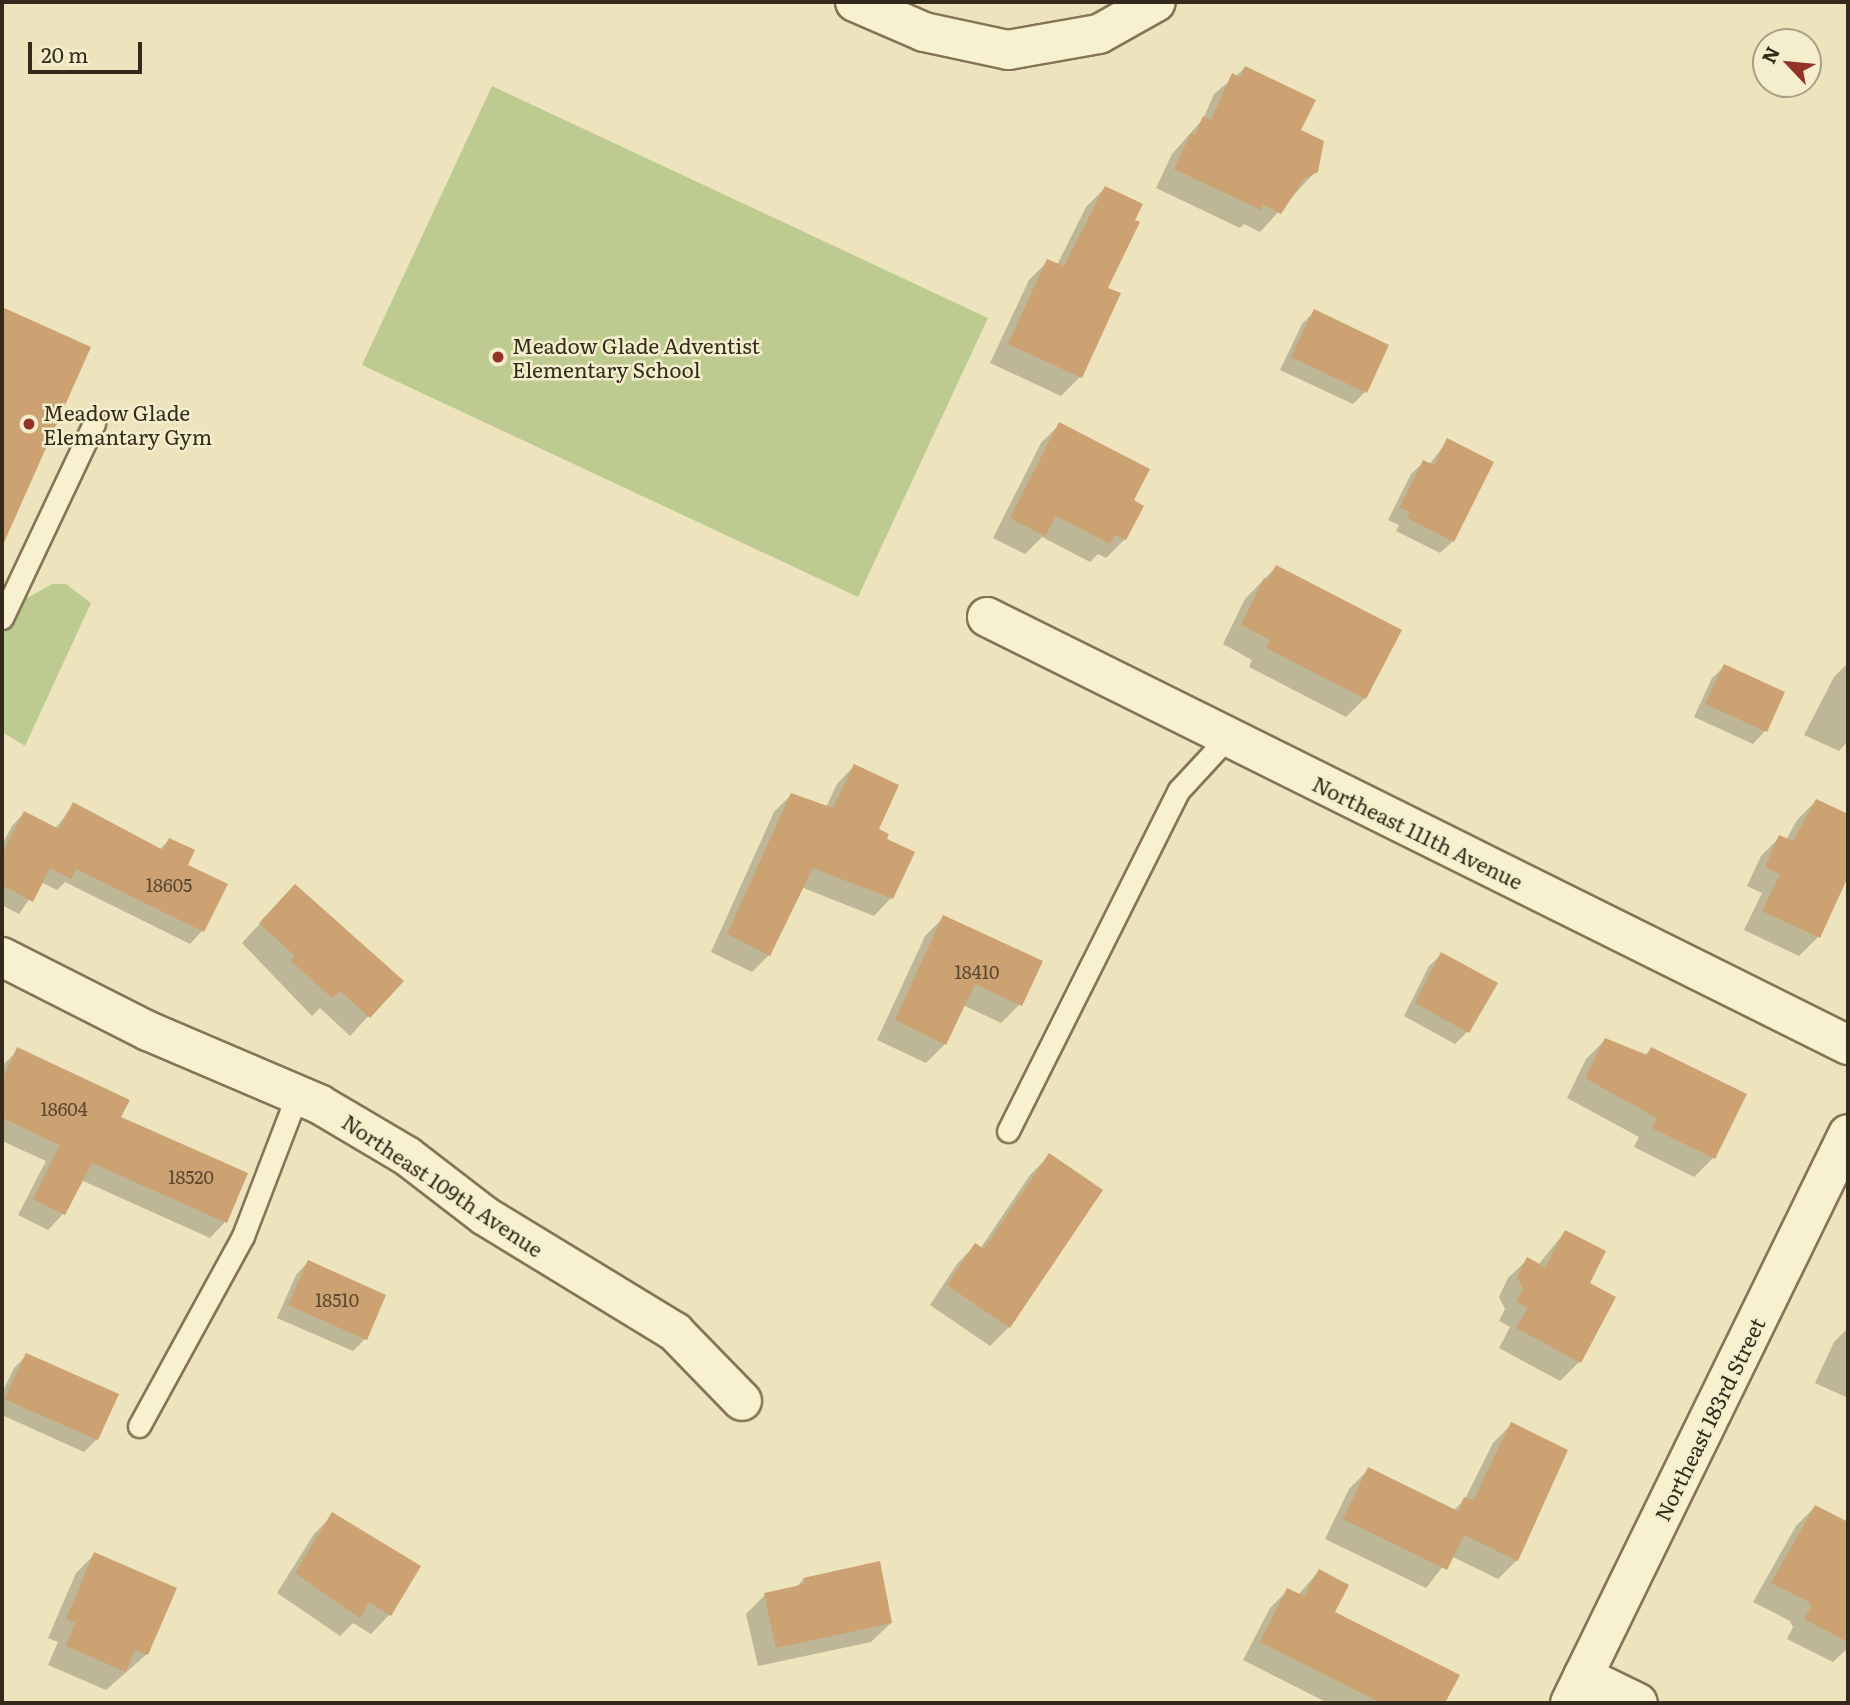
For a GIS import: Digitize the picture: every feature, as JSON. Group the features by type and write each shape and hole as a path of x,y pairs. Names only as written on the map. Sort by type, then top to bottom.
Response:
{"street":[{"path":"855,2 924,32 1008,50 1099,34 1156,2"},
{"name":"Northeast 111th Avenue","path":"987,617 1848,1045"},
{"name":"Northeast 109th Avenue","path":"2,957 148,1031 297,1095 407,1156 485,1216 675,1332 743,1401"},
{"name":"Northeast 183rd Street","path":"1577,1690 1848,1134"},
{"path":"1577,1690 1638,1703"}],"lane":[{"path":"2,618 94,423"},
{"path":"1008,1131 1180,790 1228,737"},
{"path":"139,1426 243,1236 297,1095"}],"green space":[{"path":"492,86 988,318 858,597 362,365"},
{"path":"52,584 66,584 91,603 25,746 2,732 2,636 20,602"}],"building":[{"path":"1245,66 1316,100 1301,130 1324,141 1318,172 1304,179 1281,214 1263,205 1261,210 1174,169 1191,133 1195,135 1203,116 1211,120 1232,73 1240,77"},
{"path":"1105,186 1143,204 1135,220 1140,222 1108,288 1121,293 1082,378 1008,344 1047,259 1064,266"},
{"name":"Meadow Glade Elemantary Gym","path":"2,307 91,347 2,547"},
{"path":"1314,309 1389,345 1367,393 1291,357"},
{"path":"1059,422 1150,469 1134,500 1144,506 1126,540 1115,535 1110,544 1056,516 1045,536 1010,518"},
{"path":"1447,438 1494,462 1454,542 1407,518 1410,512 1400,507 1423,460 1434,465"},
{"path":"1276,565 1402,630 1366,699 1266,648 1270,640 1241,625 1264,578 1268,580"},
{"path":"1724,664 1785,692 1767,732 1705,704"},
{"path":"854,764 899,785 879,829 889,834 887,839 915,852 893,899 813,868 770,956 727,934 791,793 833,808"},
{"path":"1816,799 1848,814 1848,877 1820,938 1762,911 1780,874 1765,867 1779,835 1793,841"},
{"path":"73,802 163,850 169,838 195,850 188,865 228,884 204,932 76,869 71,879 50,868 33,902 2,885 2,854 24,811 59,829"},
{"path":"295,884 404,981 370,1018 340,991 332,998 291,961 295,956 259,923"},
{"path":"943,915 1043,961 1022,1006 975,984 946,1045 895,1020"},
{"path":"1441,952 1498,983 1469,1033 1415,1003"},
{"path":"1605,1038 1647,1055 1651,1047 1747,1094 1715,1159 1652,1128 1657,1118 1585,1078"},
{"path":"17,1047 130,1100 121,1117 248,1173 227,1223 92,1163 65,1215 33,1199 60,1145 2,1118 2,1081"},
{"path":"1049,1153 1103,1190 1010,1328 947,1285 975,1243 984,1249"},
{"path":"1565,1230 1606,1251 1590,1283 1616,1297 1581,1363 1516,1328 1528,1308 1516,1302 1523,1289 1517,1277 1527,1257 1545,1267"},
{"path":"308,1260 386,1295 367,1340 288,1305"},
{"path":"26,1353 119,1394 98,1440 4,1399"},
{"path":"1511,1422 1568,1450 1518,1561 1464,1535 1447,1570 1343,1519 1368,1467 1458,1511 1464,1497 1473,1501"},
{"path":"1815,1505 1848,1522 1848,1642 1804,1619 1811,1607 1809,1602 1771,1583"},
{"path":"332,1512 421,1566 391,1616 369,1602 360,1618 295,1573"},
{"path":"94,1552 177,1588 148,1655 135,1650 126,1672 66,1646 75,1623 66,1619"},
{"path":"880,1561 892,1623 776,1648 764,1593 805,1584 803,1578"},
{"path":"1319,1569 1349,1585 1335,1612 1460,1675 1445,1703 1381,1703 1260,1642 1287,1588 1304,1596"}],"place":[{"name":"Meadow Glade Adventist Elementary School","path":"498,357"},
{"name":"Meadow Glade Elemantary Gym","path":"29,424"}]}
